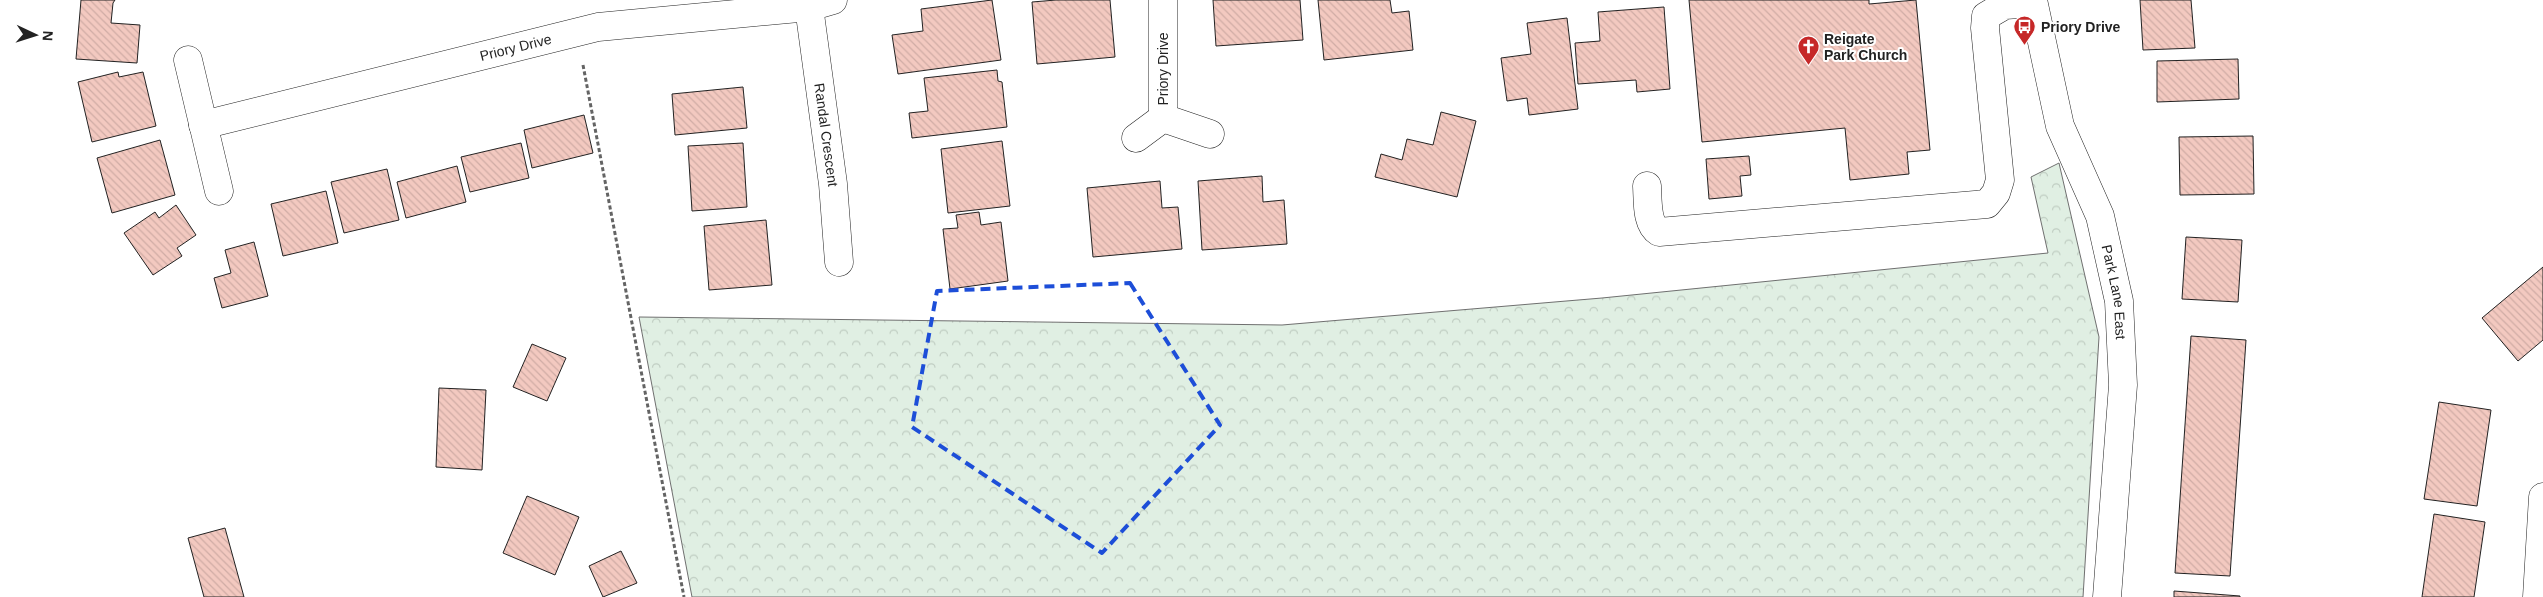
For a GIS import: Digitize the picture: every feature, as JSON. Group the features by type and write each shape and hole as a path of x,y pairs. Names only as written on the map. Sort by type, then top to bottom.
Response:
{"street":[{"name":"Priory Drive","path":"1163,0 1162,118 1210,134"},
{"path":"1647,186 1653,229 1659,232 1987,204 1996,193 2000,180 1982,8 2033,2"},
{"name":"Park Lane East","path":"2033,2 2060,126 2100,216 2119,301 2122,385 2107,597"},
{"name":"Priory Drive","path":"203,125 598,27 821,3"},
{"name":"Randal Crescent","path":"821,3 839,262"},
{"path":"188,60 219,191"},
{"path":"1136,138 1162,118"},
{"path":"2538,597 2543,497"}],"path":[{"path":"576,32 684,597"}],"highlighted area":[{"path":"1130,283 1220,425 1102,553 912,427 937,291"}],"green space":[{"path":"2059,163 2099,337 2083,597 692,597 639,317 1282,325 1602,298 2048,253 2031,177"}],"building":[{"path":"81,0 115,0 111,23 140,25 137,63 76,59"},
{"path":"992,0 1001,60 898,74 892,35 923,31 921,9"},
{"path":"1110,0 1115,57 1037,64 1032,2"},
{"path":"1213,0 1300,0 1303,40 1216,46"},
{"path":"1318,0 1390,0 1392,13 1409,11 1413,50 1324,60"},
{"name":"Reigate Park Church","path":"1689,0 1869,0 1869,4 1916,0 1930,150 1907,152 1909,174 1850,180 1845,128 1702,142"},
{"path":"2140,0 2191,0 2195,48 2143,50"},
{"path":"1664,7 1670,89 1637,92 1636,80 1578,84 1575,43 1600,41 1598,12"},
{"path":"1567,18 1578,109 1529,115 1527,98 1507,101 1501,58 1531,54 1527,23"},
{"path":"2238,59 2239,99 2157,102 2157,61"},
{"path":"997,70 998,81 1002,82 1007,127 912,138 909,113 928,111 924,78"},
{"path":"118,72 119,77 143,72 156,126 92,142 78,82"},
{"path":"743,87 747,128 675,135 672,94"},
{"path":"1441,112 1476,121 1457,197 1375,177 1381,154 1402,160 1407,139 1433,145"},
{"path":"584,115 593,153 532,168 524,130"},
{"path":"2253,136 2254,194 2180,195 2179,137"},
{"path":"160,140 175,195 112,213 97,158"},
{"path":"1002,141 1010,206 948,213 941,149"},
{"path":"521,143 529,178 470,192 461,157"},
{"path":"743,143 747,207 692,211 688,146"},
{"path":"1749,156 1751,175 1740,176 1742,196 1709,199 1706,159"},
{"path":"457,166 466,202 406,218 397,182"},
{"path":"387,169 399,220 344,233 331,182"},
{"path":"1262,176 1263,202 1284,200 1287,244 1202,250 1198,181"},
{"path":"1160,181 1162,208 1178,207 1182,249 1093,257 1087,188"},
{"path":"326,191 338,243 283,256 271,204"},
{"path":"176,205 196,235 177,248 182,256 153,275 124,233 155,212 159,218"},
{"path":"979,212 981,225 1001,222 1008,281 950,289 943,229 958,228 956,215"},
{"path":"766,220 772,285 709,290 704,226"},
{"path":"2186,237 2242,240 2238,302 2182,299"},
{"path":"254,242 268,296 222,308 214,278 231,273 225,250"},
{"path":"2543,267 2543,340 2518,361 2482,318"},
{"path":"2191,336 2246,340 2230,576 2175,573"},
{"path":"532,344 566,358 547,401 513,387"},
{"path":"439,388 486,390 482,470 436,467"},
{"path":"2439,402 2491,410 2477,506 2424,499"},
{"path":"527,496 579,517 555,575 503,553"},
{"path":"2434,514 2485,522 2474,597 2422,597"},
{"path":"225,528 244,597 204,597 188,538"},
{"path":"621,551 637,583 603,597 589,566"},
{"path":"2174,591 2240,596 2240,597 2174,597"}],"place":[{"name":"Priory Drive","path":"2025,46"},
{"name":"Reigate Park Church","path":"1808,66"}]}
